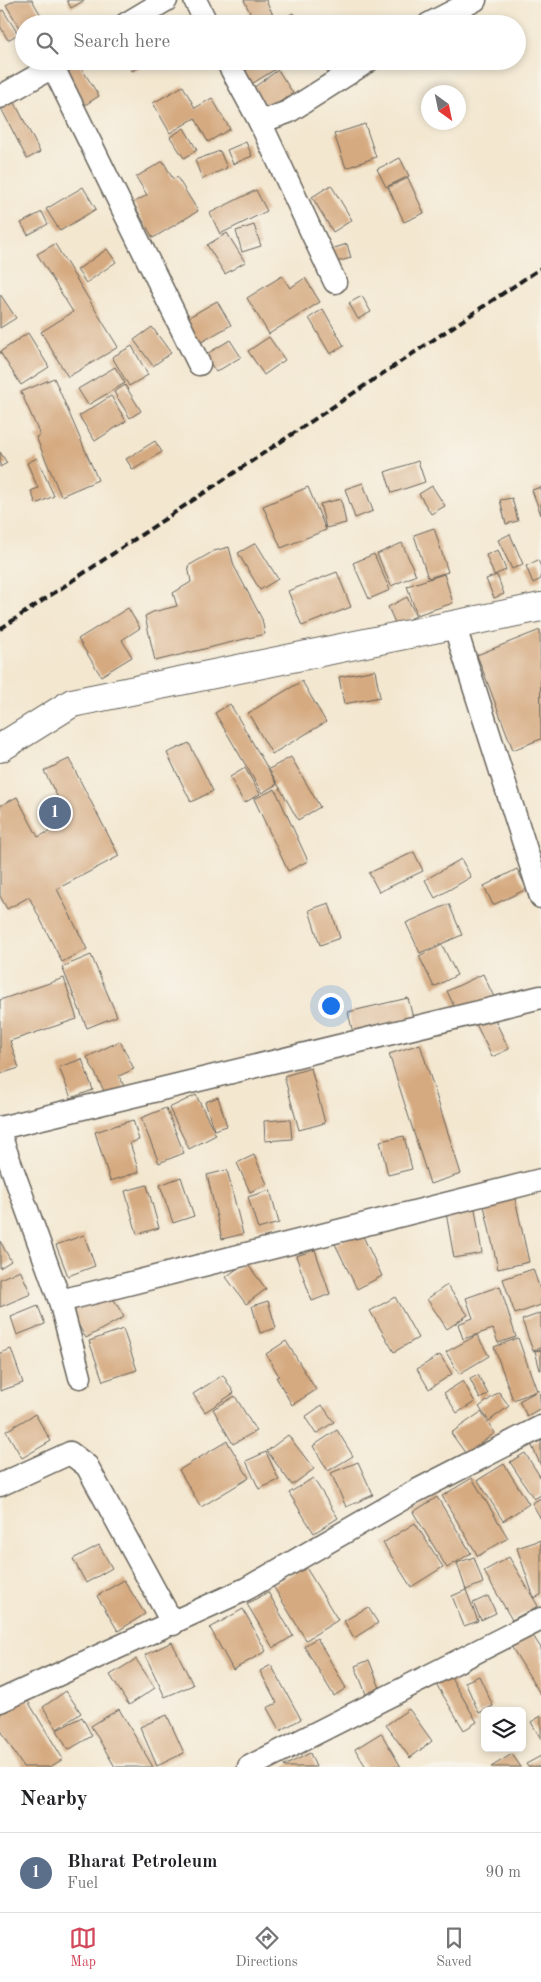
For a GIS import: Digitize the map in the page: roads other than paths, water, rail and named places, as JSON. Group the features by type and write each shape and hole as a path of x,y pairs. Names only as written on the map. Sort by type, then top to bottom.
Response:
{"street":[{"path":"141,15 166,0"},
{"path":"195,0 202,15"},
{"path":"446,15 475,0"},
{"path":"0,97 47,70"},
{"path":"61,70 199,364"},
{"path":"232,70 260,122 335,282"},
{"path":"260,122 288,112 354,70"},
{"path":"0,748 72,703 541,607"},
{"path":"454,624 541,897"},
{"path":"0,1128 541,998"},
{"path":"0,1135 60,1301 80,1377"},
{"path":"60,1301 541,1180"},
{"path":"0,1701 173,1624 246,1589 416,1491 541,1427"},
{"path":"0,1485 70,1453 87,1466 173,1624"},
{"path":"249,1767 541,1619"}],"railway":[{"path":"0,629 541,268"}],"place":[{"name":"Bharat Petroleum","path":"55,813"}]}
